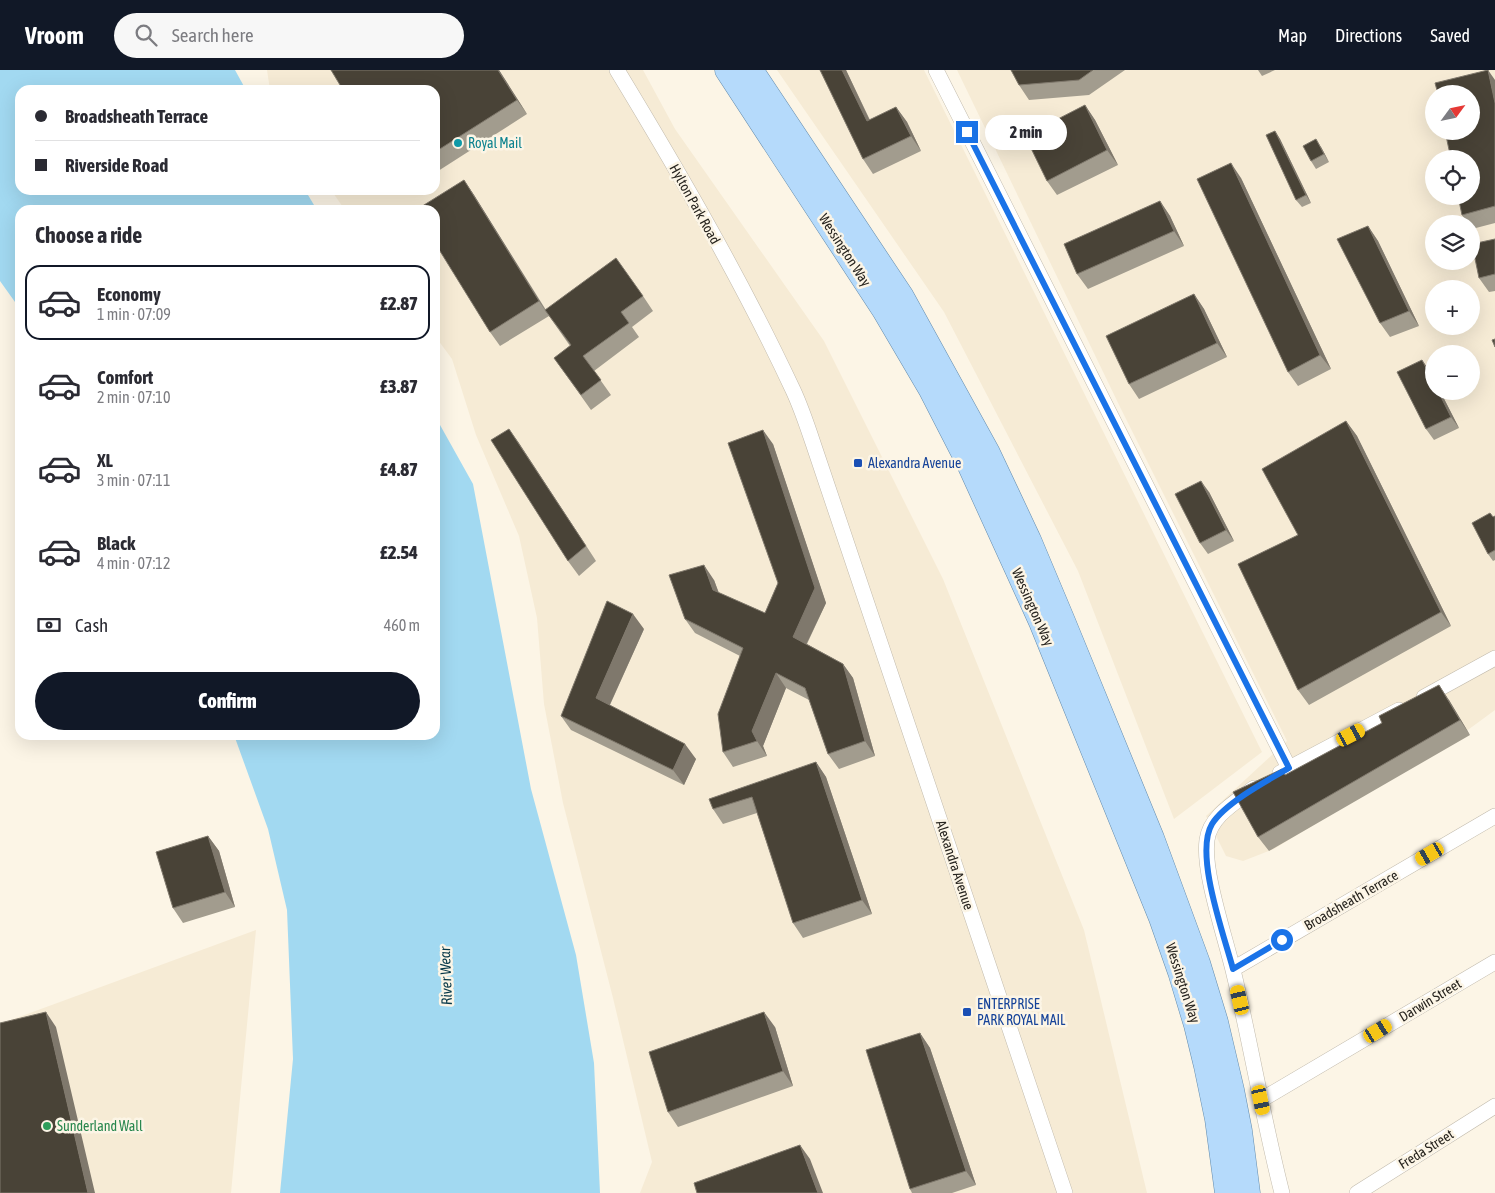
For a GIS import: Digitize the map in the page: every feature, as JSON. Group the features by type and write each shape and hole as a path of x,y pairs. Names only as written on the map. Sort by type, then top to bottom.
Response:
{"main road":[{"name":"Wessington Way","path":"727,70 884,310 931,390 969,464 1041,622 1161,918 1180,972 1206,1066 1217,1119 1227,1193"},
{"name":"Wessington Way","path":"751,70 902,297 988,453 1029,540 1152,838 1198,963 1216,1022 1232,1090 1240,1131 1248,1193"}],"street":[{"name":"Hylton Park Road","path":"617,70 667,153 734,273 768,341"},
{"path":"936,70 1289,768"},
{"name":"Alexandra Avenue","path":"768,341 793,391 813,443 1065,1193"},
{"path":"1282,1193 1248,1032 1207,865 1207,840 1212,824 1225,810 1256,786 1495,658"},
{"name":"Broadsheath Terrace","path":"1233,969 1495,816"},
{"name":"Darwin Street","path":"1261,1100 1495,962"},
{"name":"Freda Street","path":"1357,1193 1495,1106"}],"shaded area":[{"path":"267,70 643,70 675,129 824,341 943,579 1084,930 1147,1193 640,1193 652,1162 613,998 563,803 544,704 537,618 519,536 476,435 452,359 440,343 440,205 342,205 334,195 440,195 440,85 269,85"},
{"path":"777,70 924,70 1262,752 1174,819 1078,571 944,312"},
{"path":"957,70 1495,70 1495,710 1461,735 1274,849 1243,861 1226,856 1206,816 1287,741 1121,409"},
{"path":"256,930 231,1193 0,1193 0,1024"}],"water":[{"path":"0,70 235,70 243,85 15,85 15,195 308,195 314,205 15,205 15,302 0,281"},
{"name":"River Wear","path":"440,425 473,484 531,789 576,955 594,1063 600,1193 280,1193 293,1059 287,910 268,829 236,740 440,740"}],"building":[{"name":"Royal Mail","path":"331,70 498,70 517,100 440,149 440,85 340,85"},
{"path":"820,70 842,70 867,121 896,107 911,136 863,159"},
{"path":"1011,70 1093,70 1079,80 1019,85"},
{"path":"1488,70 1495,103 1495,206 1462,215 1460,205 1480,205 1480,150 1449,150 1447,140 1480,140 1480,85 1436,85 1435,83"},
{"path":"1085,105 1107,150 1047,181 1025,136"},
{"path":"1275,131 1306,195 1296,200 1266,135"},
{"path":"1316,139 1324,154 1311,161 1303,146"},
{"path":"1231,163 1320,355 1288,372 1197,179"},
{"path":"464,180 539,301 490,332 440,251 440,205 424,205"},
{"path":"1160,201 1174,231 1077,274 1064,244"},
{"path":"1368,226 1409,311 1380,323 1337,239"},
{"path":"1495,239 1495,274 1479,278 1477,270 1480,270 1480,242"},
{"path":"616,258 643,296 621,312 629,323 583,356 601,380 581,395 554,358 571,345 545,310"},
{"path":"1194,294 1217,343 1129,384 1106,336"},
{"path":"1422,360 1425,366 1425,400 1442,400 1451,417 1426,429 1397,372"},
{"path":"1346,421 1441,612 1298,690 1238,564 1298,535 1262,469"},
{"path":"509,429 586,546 568,561 491,440"},
{"path":"763,430 815,588 793,637 843,664 865,741 828,754 805,688 776,673 752,731 757,741 723,752 718,714 743,648 685,619 669,575 704,565 713,590 765,613 778,583 728,443"},
{"path":"1201,481 1226,530 1200,543 1175,494"},
{"path":"1490,513 1493,517 1495,516 1495,550 1488,554 1472,523"},
{"path":"607,601 633,614 596,698 685,744 673,770 561,716"},
{"path":"1439,685 1460,720 1258,837 1233,792 1282,769 1285,775 1382,723 1379,716"},
{"path":"816,762 862,900 793,923 752,797 713,809 709,799"},
{"path":"208,836 225,892 173,908 156,852"},
{"name":"Sunderland Wall","path":"46,1012 88,1193 0,1193 0,1023"},
{"path":"764,1012 783,1071 668,1112 649,1052"},
{"path":"920,1033 966,1171 910,1189 866,1050"},
{"path":"800,1145 818,1193 697,1193 694,1183"}],"place":[{"name":"Royal Mail","path":"458,143"},
{"name":"Alexandra Avenue","path":"858,463"},
{"name":"ENTERPRISE PARK ROYAL MAIL","path":"967,1012"},
{"name":"Sunderland Wall","path":"47,1126"}],"route":[{"path":"967,132 1289,768 1256,786 1225,810 1212,824 1207,840 1207,865 1233,969 1282,940"}]}
